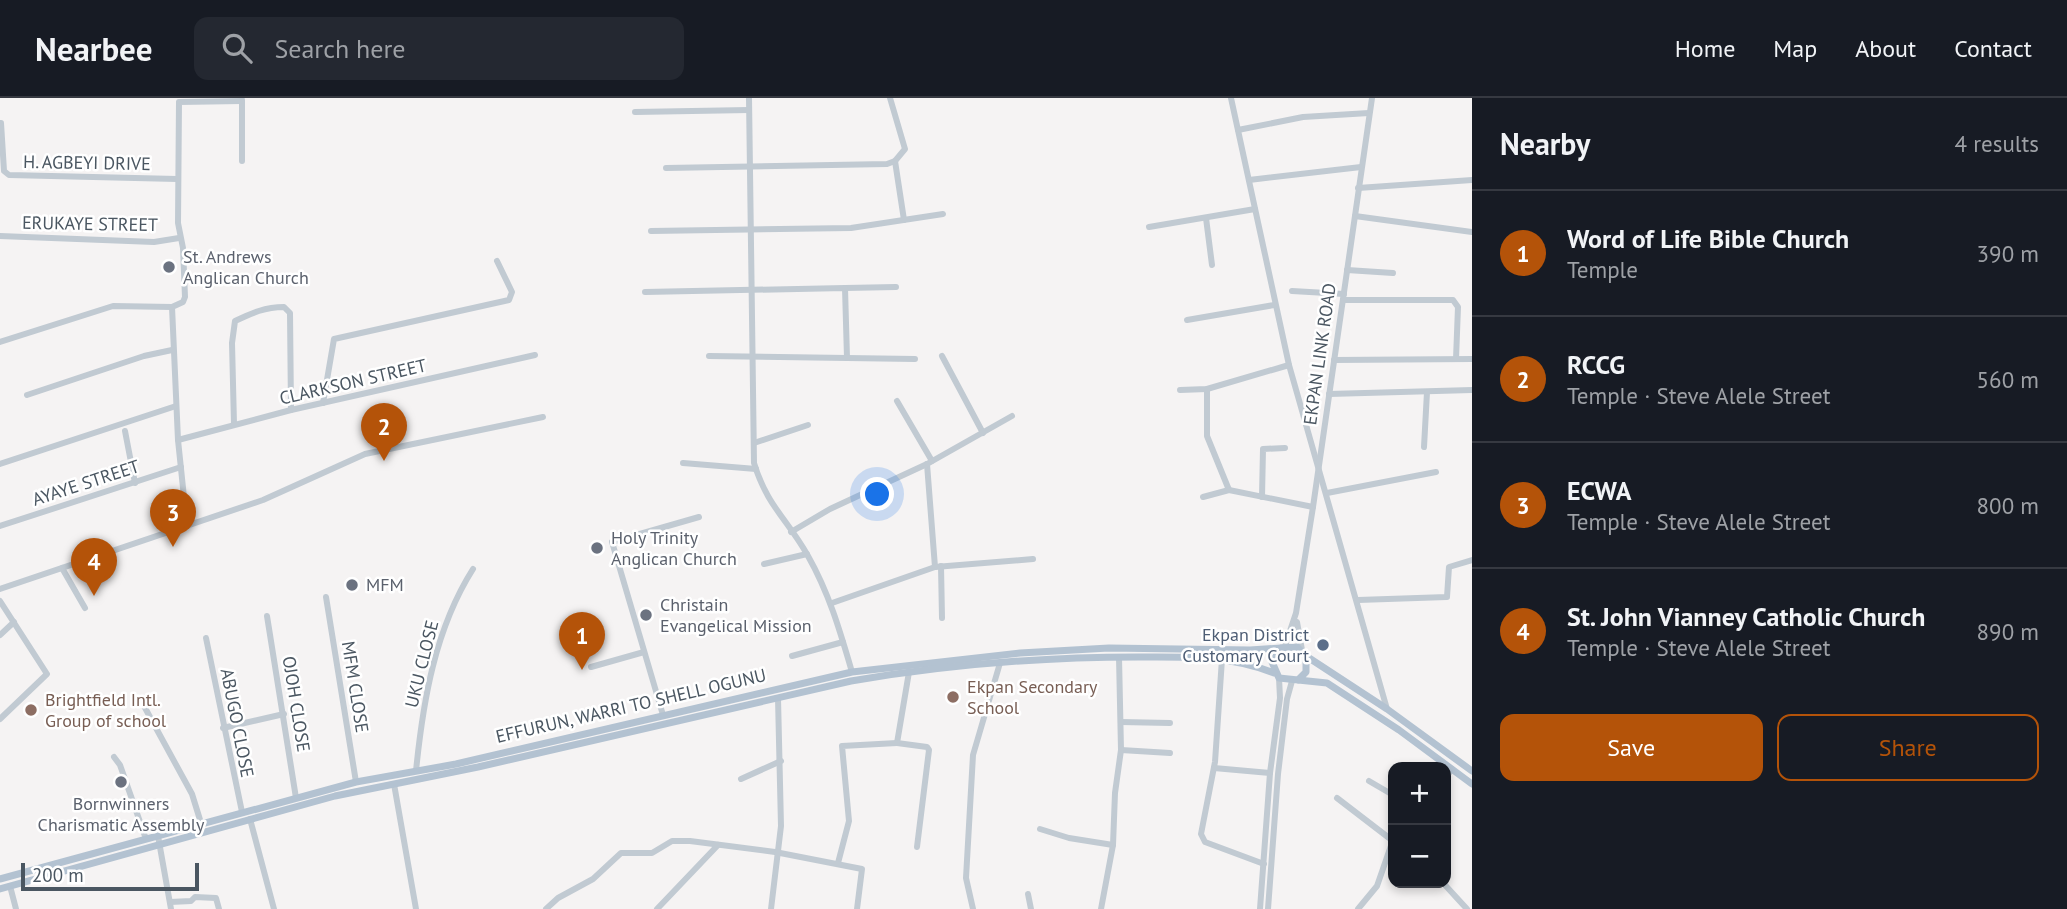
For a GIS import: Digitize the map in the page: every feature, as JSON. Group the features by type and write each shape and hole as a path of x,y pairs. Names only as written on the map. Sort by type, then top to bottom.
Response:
{"main road":[{"name":"EFFURUN, WARRI TO SHELL OGUNU","path":"0,879 146,839 159,840 201,823 356,782 416,771 852,672 1020,653 1109,648 1263,650 1283,647"},
{"path":"1472,771 1304,653 1283,647 1272,662 1277,675 1295,681 1327,683 1399,730 1472,784"},
{"path":"1295,681 1306,672 1304,653"},
{"name":"EFFURUN, WARRI TO SHELL OGUNU","path":"0,889 159,840 851,681 1000,663 1119,657 1222,659 1251,663 1277,675"},
{"path":"636,721 638,731"}],"street":[{"path":"749,98 756,469 762,489 807,554 832,603 852,672"},
{"path":"666,168 835,167 895,161 905,149 890,98"},
{"path":"1231,98 1289,365 1387,709"},
{"name":"EKPAN LINK ROAD","path":"1296,613 1372,98"},
{"path":"0,342 113,306 172,307 183,302 183,248 179,238 177,179 178,102 242,100 242,161"},
{"path":"635,112 749,110"},
{"path":"1238,130 1303,117 1369,113"},
{"name":"H. AGBEYI DRIVE","path":"1,123 1,153 4,170 9,175 177,179"},
{"path":"895,161 904,220"},
{"path":"1249,180 1361,167"},
{"path":"1358,188 1472,180"},
{"path":"1149,227 1255,209"},
{"path":"651,231 851,228 943,214"},
{"path":"1354,216 1472,232"},
{"path":"1206,218 1212,265"},
{"name":"ERUKAYE STREET","path":"0,236 154,242 179,238"},
{"path":"323,403 334,339 509,300 512,292 497,261"},
{"path":"1347,270 1393,273"},
{"path":"645,292 896,287"},
{"path":"845,288 847,358"},
{"path":"1292,291 1343,297 1453,300 1458,307 1457,359"},
{"path":"1187,320 1275,305"},
{"path":"172,307 178,440 187,526"},
{"path":"234,424 232,343 235,321 248,318 262,307 284,307 290,313 290,410"},
{"path":"27,395 144,356 172,350"},
{"name":"CLARKSON STREET","path":"178,440 290,410 535,355"},
{"path":"709,356 915,359"},
{"path":"942,356 983,433"},
{"path":"1334,360 1472,359"},
{"path":"1180,390 1207,389 1289,365"},
{"path":"1207,389 1207,436 1229,490"},
{"path":"1329,394 1472,390"},
{"path":"1424,447 1427,392"},
{"path":"897,401 929,463 942,618"},
{"path":"0,464 176,406"},
{"path":"791,532 830,509 929,463 1012,416"},
{"path":"0,589 294,488 365,454 543,417"},
{"path":"754,443 808,425"},
{"path":"125,431 135,483"},
{"path":"1262,497 1263,449 1284,448"},
{"path":"684,463 756,469"},
{"name":"AYAYE STREET","path":"0,526 181,467"},
{"path":"1327,493 1436,472"},
{"path":"1203,497 1229,490 1313,508"},
{"path":"663,715 612,542 699,517"},
{"path":"764,564 807,554"},
{"path":"832,603 938,567 1033,559"},
{"path":"1358,600 1447,597 1448,567 1472,560"},
{"path":"62,568 85,608"},
{"name":"UKU CLOSE","path":"416,771 442,632 457,595 473,569"},
{"name":"MFM CLOSE","path":"326,597 356,782"},
{"path":"0,601 47,674 0,719"},
{"path":"1283,647 1296,613"},
{"path":"1296,613 1297,636 1304,653"},
{"name":"OJOH CLOSE","path":"267,615 296,798"},
{"path":"0,635 14,622"},
{"name":"ABUGO CLOSE","path":"206,638 242,813"},
{"path":"792,656 843,642"},
{"path":"591,667 644,652"},
{"path":"1101,909 1113,845 1115,793 1121,750 1119,657"},
{"path":"1222,659 1214,768 1203,838 1264,863"},
{"path":"973,909 966,878 973,755 1000,663"},
{"path":"897,743 909,672"},
{"path":"1268,909 1284,698 1277,675"},
{"path":"1261,909 1270,773 1284,698 1295,681"},
{"path":"771,909 780,825 778,698"},
{"path":"144,706 192,794 201,823"},
{"path":"223,728 284,714"},
{"path":"1121,722 1170,723"},
{"path":"838,863 849,821 842,746 897,743 927,747 929,750 918,847"},
{"path":"1121,750 1170,753"},
{"path":"114,757 120,765 146,839"},
{"path":"741,779 781,761"},
{"path":"1214,768 1270,773"},
{"path":"1369,781 1388,792"},
{"path":"394,784 416,909"},
{"path":"1337,798 1388,837"},
{"path":"250,819 274,909"},
{"path":"1040,829 1069,838 1113,845"},
{"path":"159,840 170,906 191,901 195,897 216,898 219,909"},
{"path":"546,909 558,898 593,879 621,853 652,853 672,841 775,852 862,869 857,909"},
{"path":"657,909 718,845"},
{"path":"1358,909 1377,886 1388,855"},
{"path":"10,886 16,909"},
{"path":"1447,888 1467,909"},
{"path":"1028,894 1031,909"}],"place":[{"name":"St. Andrews Anglican Church","path":"169,267"},
{"name":"RCCG","path":"384,461"},
{"name":"ECWA","path":"173,547"},
{"name":"Holy Trinity Anglican Church","path":"597,548"},
{"name":"MFM","path":"352,585"},
{"name":"St. John Vianney Catholic Church","path":"94,596"},
{"name":"Christain Evangelical Mission","path":"646,615"},
{"name":"Ekpan District Customary Court","path":"1323,645"},
{"name":"Word of Life Bible Church","path":"582,670"},
{"name":"Ekpan Secondary School","path":"953,697"},
{"name":"Brightfield Intl. Group of school","path":"31,710"},
{"name":"Bornwinners Charismatic Assembly","path":"121,782"}]}
